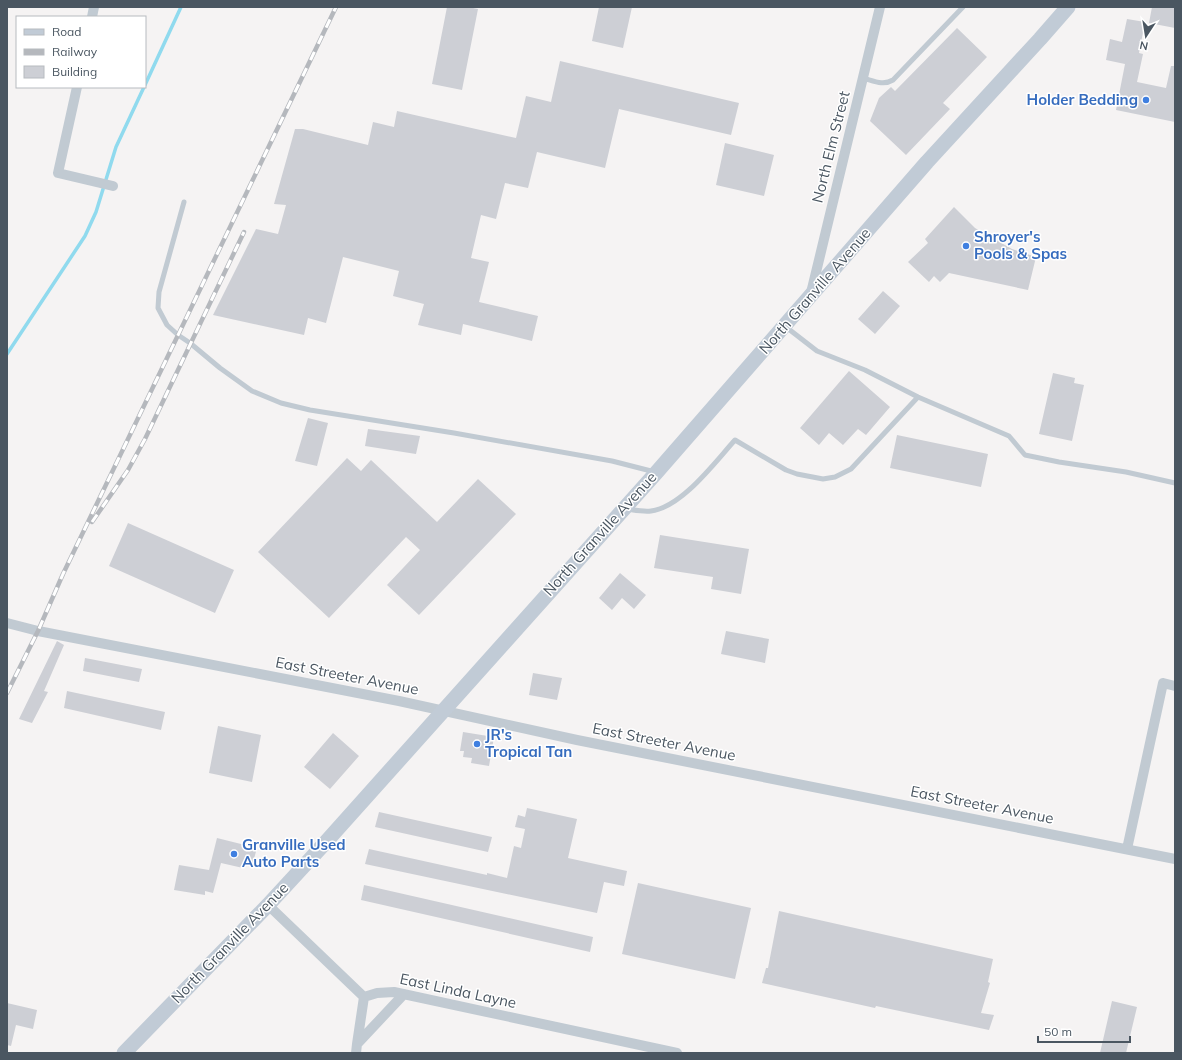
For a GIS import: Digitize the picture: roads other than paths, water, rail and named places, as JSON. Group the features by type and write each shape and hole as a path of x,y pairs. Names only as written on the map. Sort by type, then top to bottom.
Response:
{"main road":[{"name":"North Granville Avenue","path":"124,1053 268,905 325,843 623,508 656,473 927,162 1068,7"}],"street":[{"name":"North Elm Street","path":"811,294 880,7"},
{"path":"77,88 58,173 113,186"},
{"name":"East Streeter Avenue","path":"7,623 444,710 577,740 1175,859"},
{"path":"1127,849 1163,683 1175,686"},
{"path":"268,905 364,997 356,1048"},
{"name":"East Linda Layne","path":"364,997 386,992 404,994 677,1053"},
{"path":"356,1048 404,994"}],"lane":[{"path":"863,78 880,83 888,83 894,80 963,7"},
{"path":"184,202 159,292 158,308 167,325 178,335 252,391 281,403 310,410 461,434 612,461 656,473"},
{"path":"785,326 817,351 865,370 918,397 1009,436 1025,455 1059,462 1126,472 1175,483"},
{"path":"623,508 651,511 678,500 695,484 735,440 786,470 797,474 823,479 835,477 851,469 918,397"}],"waterway":[{"path":"146,83 181,7"},
{"path":"7,354 85,236 96,212 116,147 144,88"}],"railway":[{"path":"7,693 336,7"},
{"path":"92,522 128,470 145,439 244,232"}],"place":[{"name":"Holder Bedding","path":"1146,100"},
{"name":"Shroyer's Pools & Spas","path":"966,246"},
{"name":"JR's Tropical Tan","path":"477,744"},
{"name":"Granville Used Auto Parts","path":"234,854"}]}
